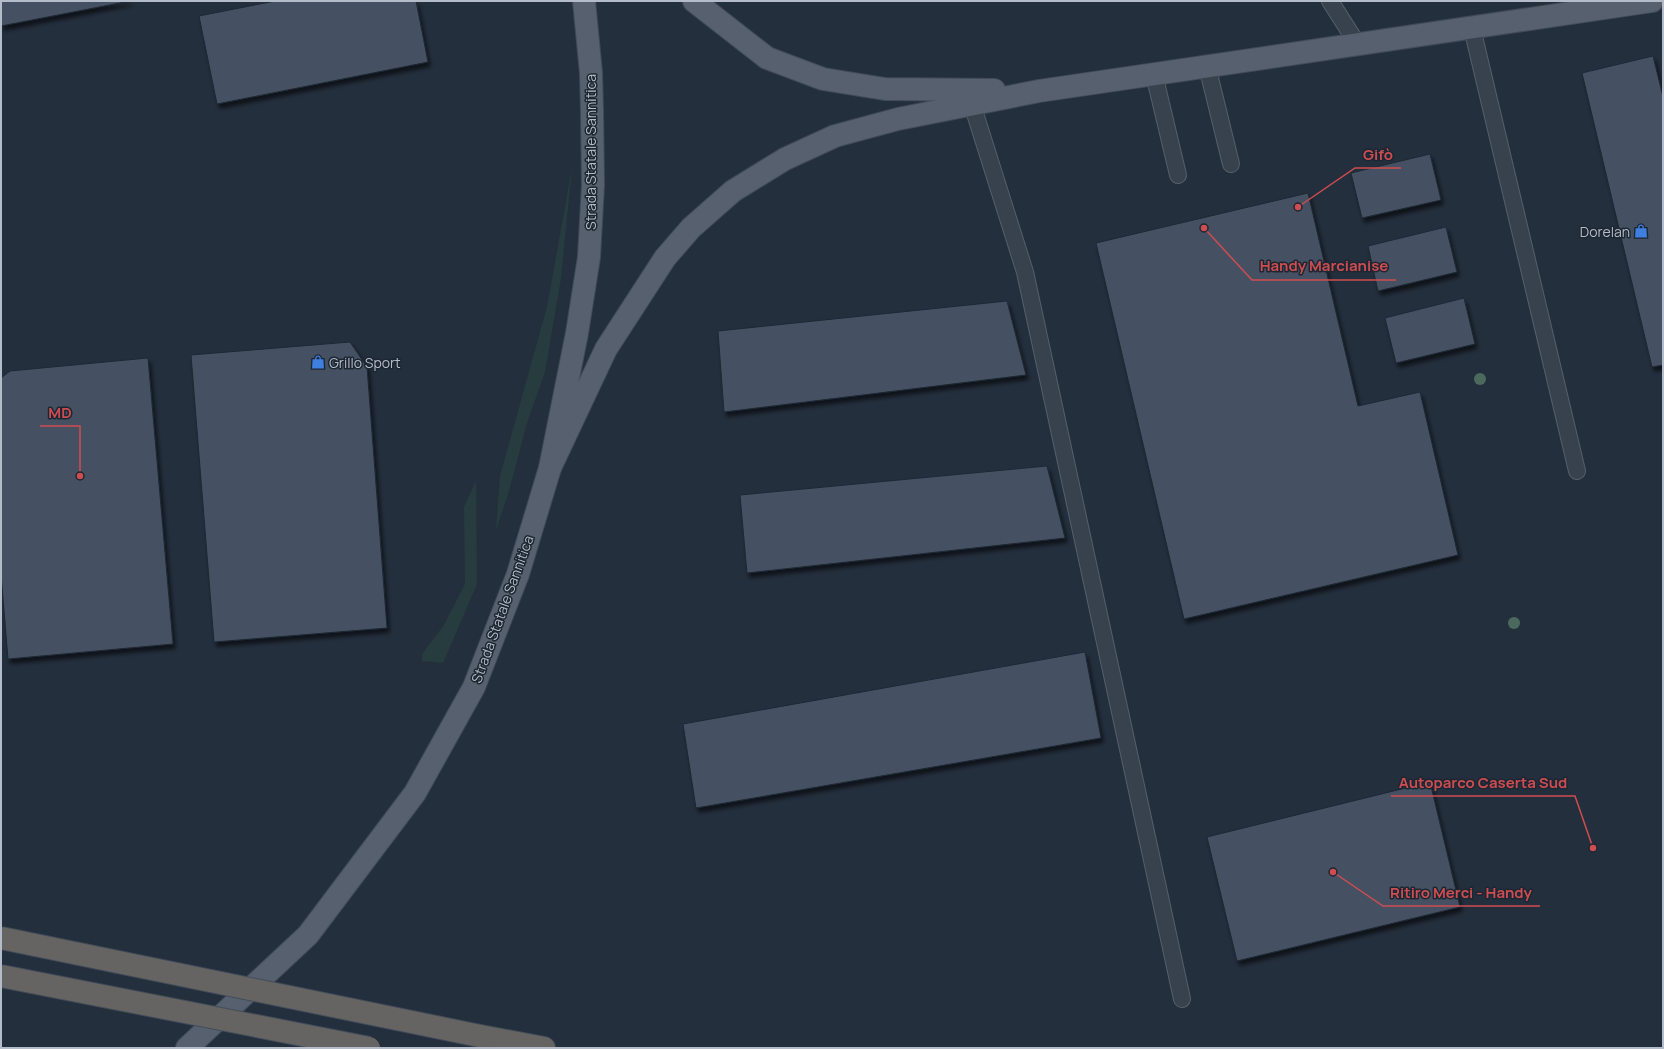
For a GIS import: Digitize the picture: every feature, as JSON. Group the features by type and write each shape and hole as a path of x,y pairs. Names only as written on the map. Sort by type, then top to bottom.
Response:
{"highway":[{"path":"1,938 544,1048"},
{"path":"1,976 370,1048"}],"main road":[{"name":"Strada Statale Sannitica","path":"187,1048 308,935 415,793 474,687 518,574 550,468 577,334 589,257 593,185 592,111 591,73 584,1"},
{"path":"694,1 767,58 823,78 885,89 1039,91"},
{"path":"550,468 606,349 665,258 686,233 733,191 785,159 835,136 898,119 1039,91 1652,1"}],"lane":[{"path":"1330,1 1358,44"},
{"path":"1472,28 1577,471"},
{"path":"1207,66 1231,164"},
{"path":"1154,74 1178,175"},
{"path":"972,104 1025,272 1182,999"}],"green space":[{"path":"572,168 561,278 545,372 527,423 509,491 496,530 500,476 547,307"},
{"path":"476,481 477,584 443,663 422,661 422,654 444,625 465,584 464,507"}],"building":[{"path":"1,1 130,1 1,26"},
{"path":"275,1 416,1 428,62 217,104 199,16"},
{"name":"Dorelan","path":"1653,56 1663,97 1663,365 1652,367 1582,73"},
{"path":"1430,154 1441,200 1362,218 1351,173"},
{"path":"1308,193 1358,406 1420,392 1458,555 1184,619 1096,243"},
{"path":"1446,227 1457,272 1378,291 1368,246"},
{"path":"1464,298 1475,344 1396,363 1385,318"},
{"path":"1007,301 1026,375 724,412 718,331"},
{"path":"350,342 367,367 387,628 214,642 191,355"},
{"path":"148,358 173,644 8,659 1,574 1,378 10,371"},
{"path":"1047,466 1065,538 747,573 740,495"},
{"path":"1085,652 1101,738 696,808 683,724"},
{"path":"1430,782 1460,907 1237,961 1207,837"}],"place":[{"name":"Gifò","path":"1298,207"},
{"name":"Handy Marcianise","path":"1204,228"},
{"name":"Dorelan","path":"1641,231"},
{"name":"Grillo Sport","path":"318,362"},
{"name":"MD","path":"80,476"},
{"name":"Autoparco Caserta Sud","path":"1593,848"},
{"name":"Ritiro Merci - Handy","path":"1333,872"}]}
